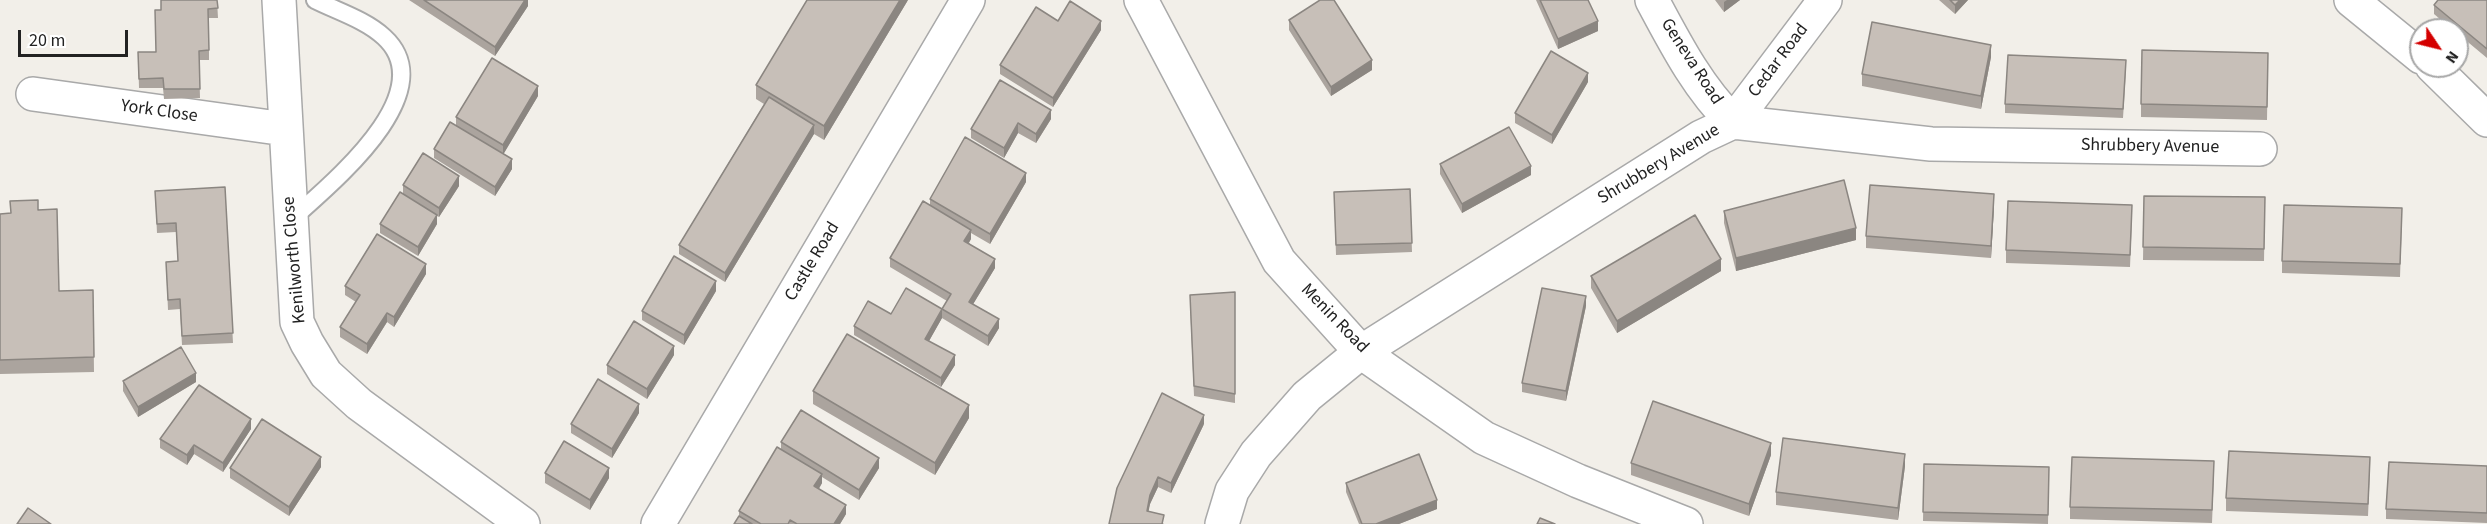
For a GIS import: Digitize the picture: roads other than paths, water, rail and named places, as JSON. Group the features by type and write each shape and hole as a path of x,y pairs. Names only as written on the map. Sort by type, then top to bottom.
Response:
{"street":[{"name":"Kenilworth Close","path":"279,0 297,322 326,374 359,404 522,524"},
{"name":"Castle Road","path":"658,524 968,0"},
{"name":"Menin Road","path":"1140,0 1279,261 1361,352 1484,438 1578,482 1686,524"},
{"name":"Geneva Road","path":"1652,0 1681,52 1714,103 1733,122"},
{"name":"Cedar Road","path":"1733,122 1825,0"},
{"path":"2351,0 2409,47"},
{"path":"2444,78 2487,120"},
{"name":"York Close","path":"33,94 285,129"},
{"name":"Shrubbery Avenue","path":"1222,524 1232,491 1256,454 1307,396 1361,352 1701,137 1733,122 1930,144 2260,149"}],"lane":[{"path":"291,220 364,151 382,127 394,104 399,85 398,60 395,51 385,37 373,28 315,0"}]}
